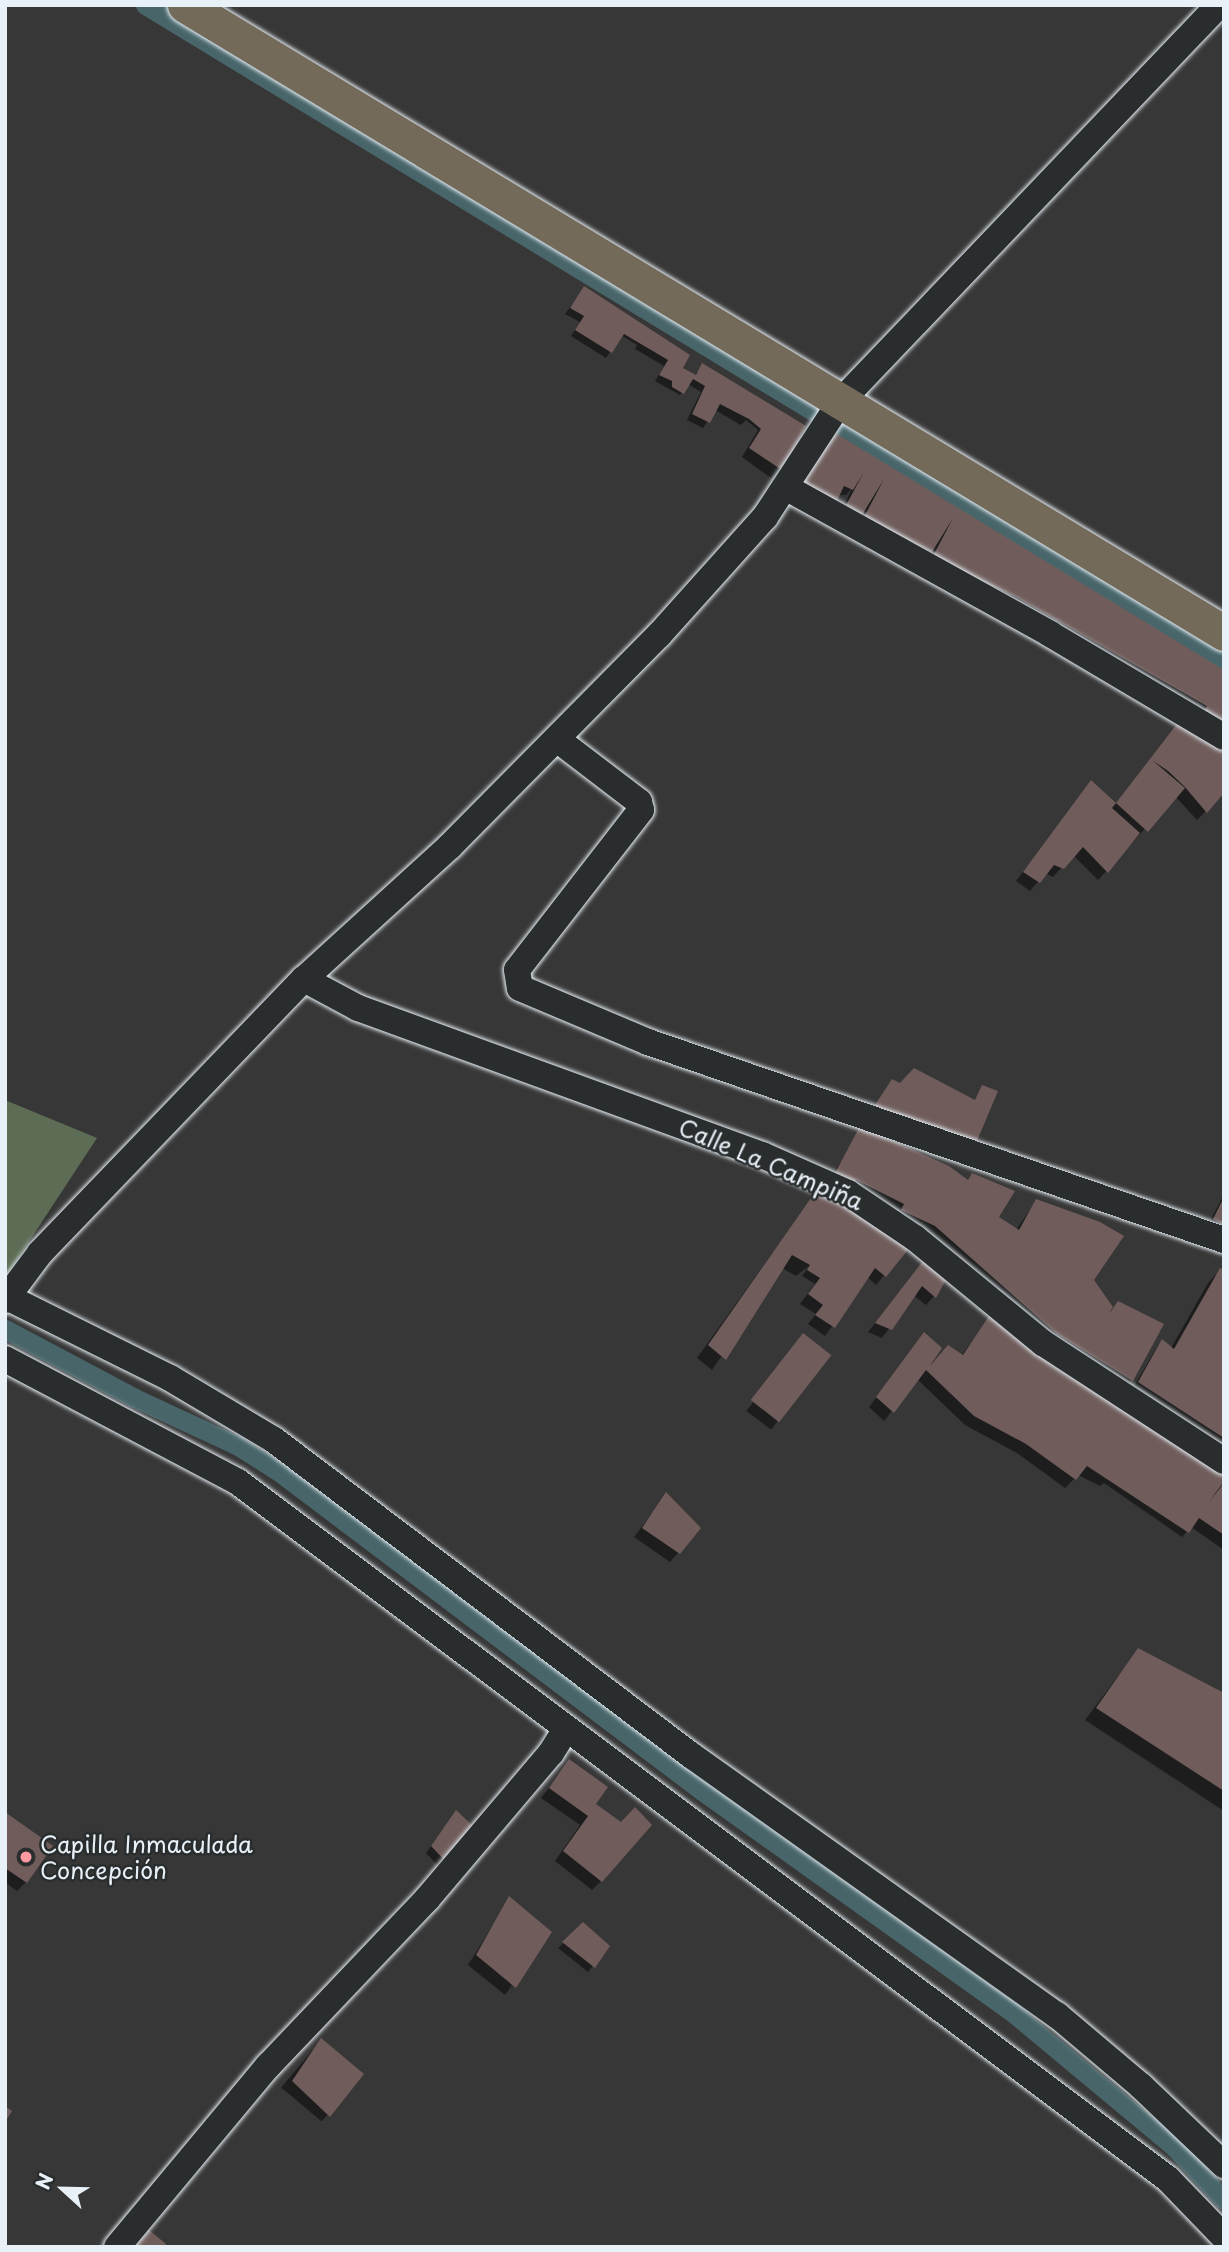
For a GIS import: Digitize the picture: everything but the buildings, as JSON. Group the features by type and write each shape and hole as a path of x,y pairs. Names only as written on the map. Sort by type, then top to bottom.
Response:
{"main road":[{"path":"185,5 833,412 1224,633"}],"street":[{"path":"1219,5 833,412 787,488 659,635 558,740 304,979 40,1253 6,1298 170,1378 274,1440 692,1756 1057,2015 1142,2086 1224,2165"},
{"path":"787,488 1050,634 1224,737"},
{"path":"558,740 639,802 641,810 517,970 520,988 648,1042 1224,1240"},
{"name":"Calle La Campiña","path":"304,979 358,1008 696,1130 848,1194 915,1238 1043,1343 1224,1461"},
{"path":"5,1359 238,1482 1168,2179 1224,2237"},
{"path":"117,2247 268,2066 427,1899 551,1753 566,1729"}],"green space":[{"path":"5,1100 97,1138 5,1278"}],"waterway":[{"path":"145,5 1224,661"},
{"path":"5,1329 135,1398 238,1446 279,1472 702,1791 1012,2012 1173,2146 1224,2200"}],"place":[{"name":"Capilla Inmaculada Concepción","path":"26,1857"}]}
